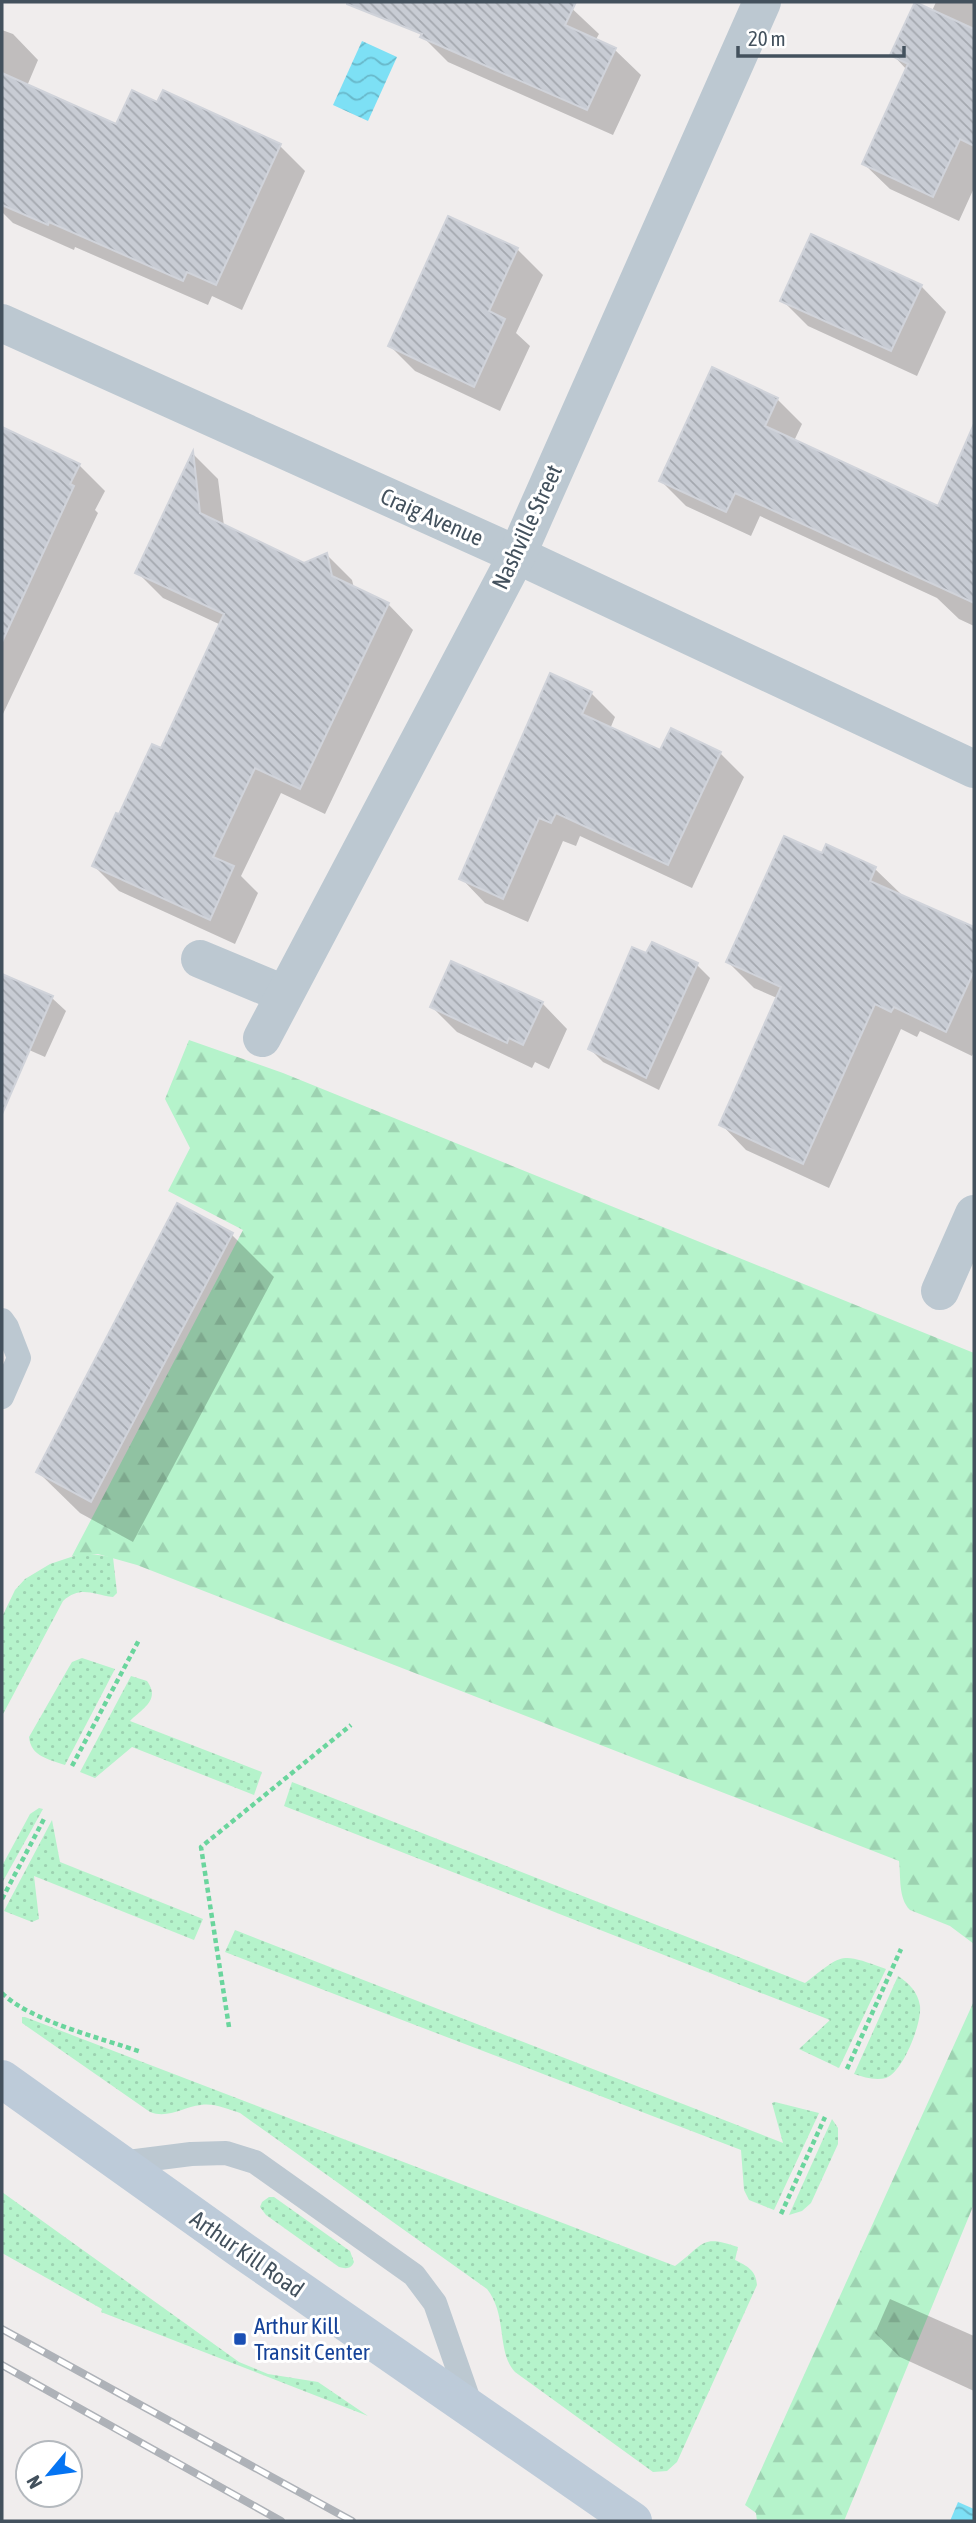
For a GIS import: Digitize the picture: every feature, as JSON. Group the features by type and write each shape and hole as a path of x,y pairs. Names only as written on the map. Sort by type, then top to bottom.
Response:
{"street":[{"name":"Nashville Street","path":"262,1038 517,555 762,2"},
{"name":"Craig Avenue","path":"2,323 517,555 974,769"},
{"path":"200,959 284,994"},
{"path":"940,1291 974,1214"},
{"name":"Arthur Kill Road","path":"2,2079 243,2251 633,2521"}],"lane":[{"path":"2,1320 19,1358 2,1397"},
{"path":"120,2164 191,2154 226,2153 255,2162 414,2275 435,2303 473,2410"}],"path":[{"path":"72,1766 139,1640"},
{"path":"229,2027 201,1847 351,1725"},
{"path":"2,1899 45,1817"},
{"path":"847,2069 901,1949"},
{"path":"2,1993 11,2002 33,2015 141,2052"},
{"path":"781,2214 825,2117"}],"green space":[{"path":"189,1040 283,1073 974,1353 974,1944 950,1926 910,1910 903,1900 899,1861 137,1565 98,1554 72,1556 243,1230 168,1191 190,1148 165,1099"},
{"path":"83,1553 113,1557 117,1593 113,1597 81,1592 63,1601 2,1716 2,1617 15,1590 25,1579 50,1564"},
{"path":"82,1658 115,1669 65,1765 37,1753 30,1744 29,1737 72,1662"},
{"path":"131,1676 147,1681 152,1694 148,1704 130,1721 262,1772 254,1795 132,1747 95,1778 80,1772"},
{"path":"292,1782 805,1983 842,1958 859,1960 886,1969 839,2068 799,2049 830,2020 284,1806"},
{"path":"39,1808 43,1809 2,1883 2,1866 30,1814"},
{"path":"52,1820 60,1862 203,1919 194,1940 34,1876 39,1919 32,1922 4,1911"},
{"path":"235,1930 783,2143 772,2103 819,2113 774,2210 749,2200 744,2190 741,2150 225,1952"},
{"path":"898,1976 912,1988 920,2006 918,2024 910,2046 899,2067 886,2078 874,2079 854,2074"},
{"path":"974,2001 974,2204 844,2521 757,2521 756,2513 745,2505"},
{"path":"22,2017 675,2266 709,2241 738,2247 735,2260 753,2272 757,2285 677,2462 667,2471 653,2472 515,2372 506,2354 498,2310 487,2289 240,2113 206,2105 163,2114 150,2112 22,2023"},
{"path":"832,2119 838,2128 838,2144 811,2203 802,2211 789,2215"},
{"path":"2,2192 239,2362 268,2374 318,2382 368,2416 101,2312 102,2309 2,2253"},
{"path":"269,2197 274,2197 350,2251 353,2264 348,2268 339,2267 266,2215 260,2207"}],"water":[{"path":"362,41 397,57 368,121 333,105"},
{"path":"958,2502 974,2509 974,2521 950,2521"}],"building":[{"path":"347,2 576,2 565,25 616,48 587,110"},
{"path":"915,2 974,29 974,146 960,139 933,197 862,164 908,64 890,55"},
{"path":"2,73 116,124 132,90 157,102 163,90 281,144 216,285 187,272 183,281 49,222 48,225 2,205"},
{"path":"448,216 518,248 489,311 505,319 474,387 388,346"},
{"path":"811,234 922,285 891,351 780,301"},
{"path":"712,367 778,398 765,426 938,506 974,424 974,603 735,493 726,512 659,481"},
{"path":"2,427 80,464 70,484 74,486 2,642"},
{"path":"193,451 200,513 304,563 327,553 332,576 389,603 300,789 255,768 213,857 234,866 210,920 92,866 152,744 161,748 224,614 135,573"},
{"path":"550,673 592,692 582,714 660,750 671,728 721,752 668,865 556,813 551,823 539,818 503,899 459,879"},
{"path":"784,836 822,853 826,844 876,867 870,881 974,927 974,971 946,1032 894,1007 891,1012 875,1004 803,1164 719,1125 781,987 726,962"},
{"path":"652,942 698,963 646,1078 588,1049 632,947 646,953"},
{"path":"451,961 543,1002 523,1045 509,1038 507,1043 430,1007"},
{"path":"2,974 53,996 2,1114"},
{"path":"177,1203 233,1233 91,1502 36,1472"}],"railway":[{"path":"2,2329 352,2521"},
{"path":"2,2365 281,2521"}],"place":[{"name":"Arthur Kill Transit Center","path":"240,2339"}]}
